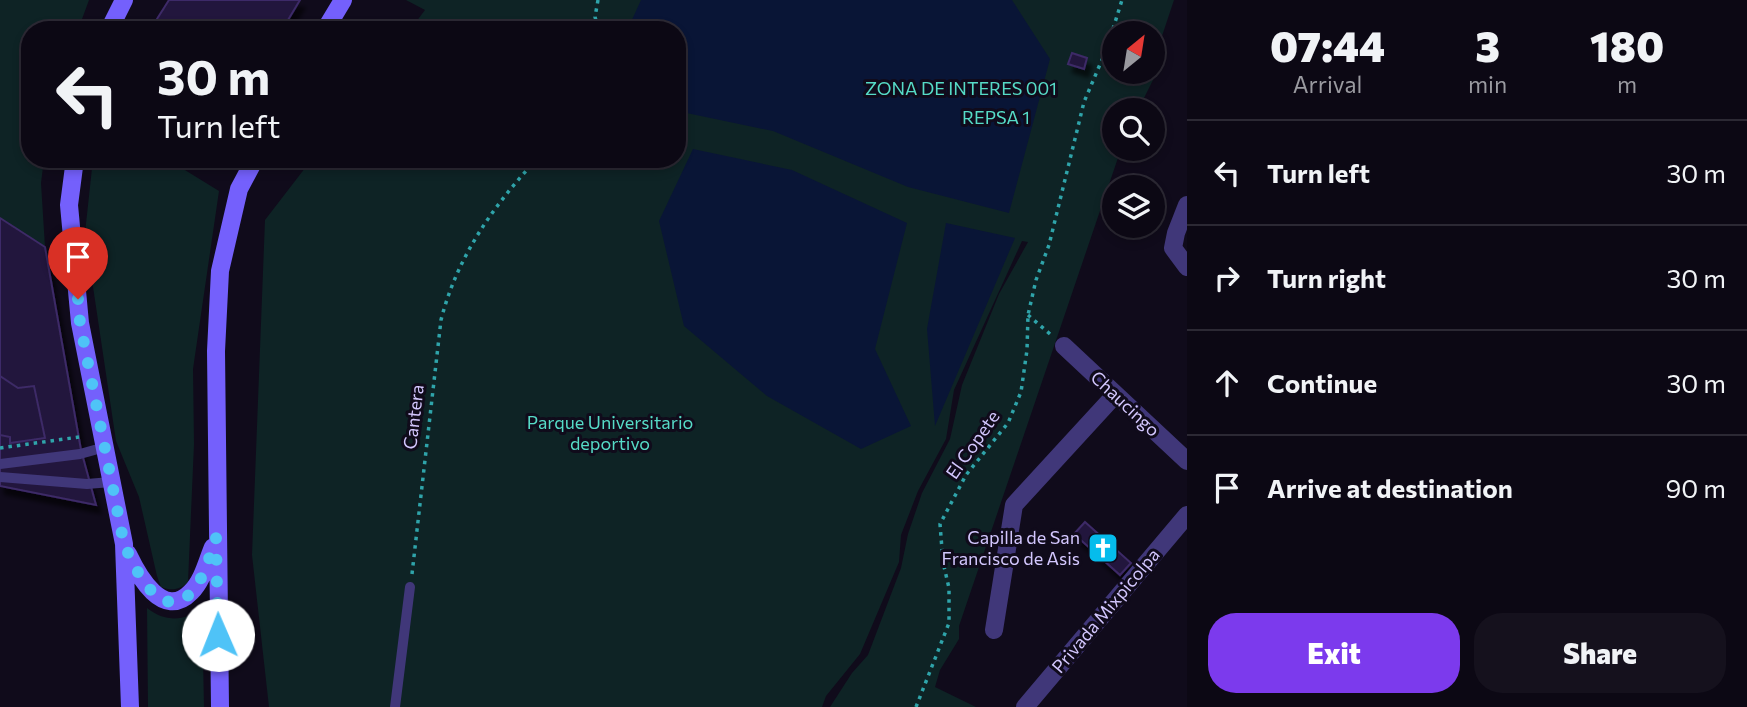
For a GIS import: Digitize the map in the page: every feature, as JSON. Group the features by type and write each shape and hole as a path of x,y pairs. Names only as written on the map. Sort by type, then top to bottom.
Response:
{"main road":[{"path":"114,21 124,0"},
{"path":"331,21 343,0"},
{"path":"74,168 69,205 80,323 124,544 130,707"},
{"path":"220,707 216,538 216,351 220,271 239,189 250,168"},
{"path":"124,544 138,573 151,591 162,599 172,601 181,599 195,587 216,538"}],"street":[{"path":"1187,205 1173,248 1187,267"},
{"name":"Chaucingo","path":"1064,346 1187,461"},
{"path":"994,630 1014,505 1115,395"},
{"name":"Privada Mixpicolpa","path":"1025,707 1187,514"}],"lane":[{"path":"0,464 80,454 105,447"},
{"path":"0,477 87,484 111,482"},
{"path":"395,707 410,587"}],"path":[{"path":"596,21 598,0"},
{"name":"El Copete","path":"916,707 949,624 949,588 943,562 940,524 966,475 1008,423 1020,393 1027,350 1028,315 1036,280 1049,245 1084,102 1107,48 1122,0"},
{"name":"Cantera","path":"410,587 441,320 447,294 471,244 530,168"},
{"path":"1028,315 1064,346"},
{"path":"0,448 79,437"}],"green space":[{"path":"0,0 89,0 81,21 21,21 21,168 43,168 41,183 45,247 0,218"},
{"name":"Parque Universitario deportivo","path":"406,0 1174,0 1166,24 1166,21 1102,21 1102,84 1151,84 1144,98 1102,98 1102,161 1117,161 1112,175 1102,175 1102,205 959,626 959,639 940,670 935,687 976,707 830,707 852,673 868,655 901,568 908,534 922,493 950,439 962,385 999,294 1028,242 1022,241 954,390 946,439 918,491 901,535 899,562 860,654 826,696 822,707 269,707 252,555 265,220 305,168 686,168 686,21 417,21 425,10"},
{"path":"92,168 182,168 219,191 193,369 194,444 188,582 176,589 161,587 139,497 116,441 85,233"},
{"path":"147,608 161,616 181,618 202,608 204,707 148,707"}],"water":[{"name":"ZONA DE INTERES 001","path":"641,0 1012,0 1050,59 1009,213 908,187 773,131 686,113 686,21 631,21"},
{"path":"693,149 792,170 907,223 875,349 911,426 861,449 767,396 684,326 659,221"},
{"path":"946,223 1015,238 935,426 927,329"}],"building":[{"path":"169,0 300,0 287,21 156,21"},
{"path":"1072,53 1087,58 1084,69 1068,64"},
{"path":"0,218 45,247 81,450 96,505 0,486"},
{"path":"0,376 18,388 34,386 45,438 10,443 10,437 0,435"},
{"name":"Capilla de San Francisco de Asis","path":"1085,522 1131,563 1120,575 1074,534"}],"place":[{"name":"Capilla de San Francisco de Asis","path":"1103,548"}],"route":[{"path":"78,299 80,323 124,544 138,573 151,591 162,599 172,601 191,593 200,580 216,538 218,635"}],"park label":[{"name":"REPSA 1","path":"996,118"}]}
